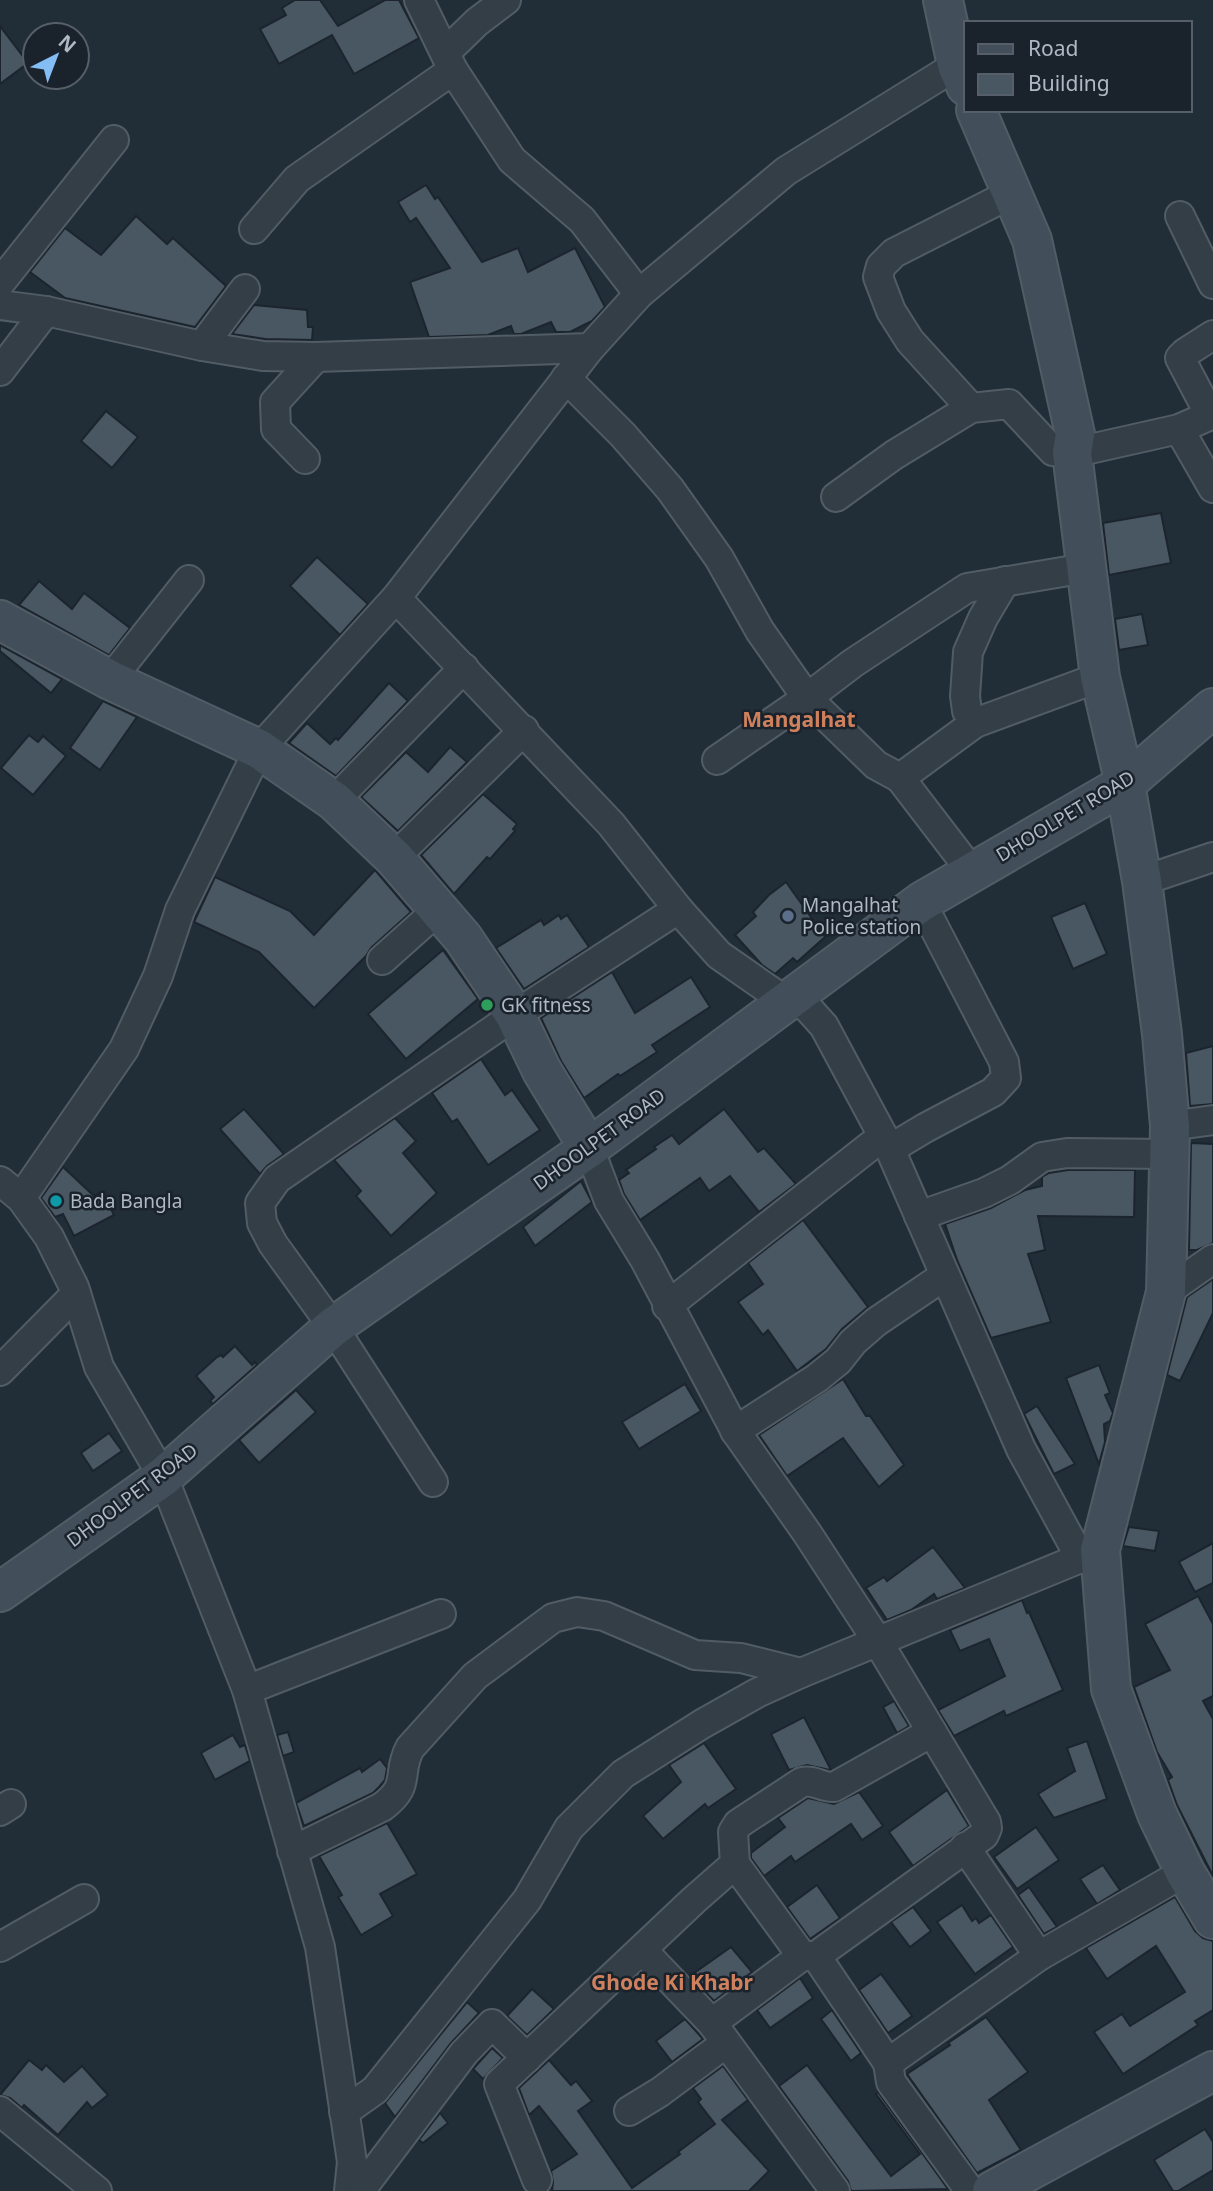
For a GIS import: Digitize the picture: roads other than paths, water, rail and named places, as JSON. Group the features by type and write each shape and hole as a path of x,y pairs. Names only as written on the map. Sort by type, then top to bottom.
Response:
{"street":[{"path":"419,0 450,61 512,160 582,220 639,295"},
{"path":"254,229 297,179 450,61 477,22 506,0"},
{"path":"349,2191 352,2162 320,1947 247,1690 163,1477 99,1367 76,1294 48,1237 11,1189 124,1049 158,976 180,909 259,749 396,598 590,348 639,295 786,172 962,76 943,0"},
{"path":"977,112 1032,240 1075,434 1072,453 1100,677 1125,783 1142,881 1162,1034 1170,1140 1166,1292 1090,1555"},
{"path":"0,283 114,140"},
{"path":"971,408 910,341 891,311 878,277 881,266 894,253 1012,192"},
{"path":"1180,216 1204,240 1213,284"},
{"path":"202,346 245,289"},
{"path":"0,305 46,311 202,346 263,356 316,357 590,348"},
{"path":"0,371 46,311"},
{"path":"836,497 894,455 971,408 1009,404 1053,451 1072,453 1180,429 1211,414 1180,358 1213,335"},
{"path":"305,459 276,429 275,402 316,357"},
{"path":"566,379 623,435 670,489 719,558 760,631 807,698 876,765 901,778 972,872"},
{"path":"1180,429 1213,488"},
{"path":"718,760 853,663 967,588 1086,568"},
{"path":"110,680 189,580"},
{"path":"975,723 967,711 965,696 968,652 1004,581"},
{"path":"396,598 611,824 678,909 719,955 785,1001 806,1006 824,1026 887,1142 1021,1449 1090,1555 1111,1689 1157,1814 1185,1872 1213,1919"},
{"path":"0,620 110,680 259,749 334,801 394,858 463,938 514,1014 542,1071 589,1148 609,1201 645,1260 735,1431 807,1533 878,1642 986,1822 984,1835 809,1956 719,2033 660,2092 629,2111"},
{"path":"334,801 464,668"},
{"path":"901,778 975,723 1100,677"},
{"name":"DHOOLPET ROAD","path":"0,1592 163,1477 333,1327 589,1148 921,902 1125,783 1213,708"},
{"path":"394,858 524,730"},
{"path":"1142,881 1213,857"},
{"path":"667,1306 887,1142 925,1128 993,1093 1006,1078 1004,1062 921,902"},
{"path":"382,960 439,909"},
{"path":"433,1482 333,1327 273,1244 262,1223 260,1203 277,1178 514,1014 678,909"},
{"path":"919,1216 1002,1184 1042,1157 1170,1140 1213,1121"},
{"path":"1166,1292 1213,1259"},
{"path":"735,1431 817,1378 838,1361 853,1342 876,1322 944,1276"},
{"path":"0,1371 76,1294"},
{"path":"344,2112 383,2080 527,1900 569,1828 623,1774 757,1693 1090,1555"},
{"path":"292,1851 393,1799 403,1785 405,1757 410,1748 475,1676 553,1618 577,1612 604,1616 695,1655 741,1658 801,1673"},
{"path":"247,1690 441,1614"},
{"path":"932,1732 834,1787 826,1788 808,1781 802,1782 746,1818 733,1832 735,1864 809,1956 888,2063 891,2082 970,2191"},
{"path":"965,1847 1039,1956"},
{"path":"535,2187 499,2084 735,1864"},
{"path":"888,2063 1039,1956 1185,1872"},
{"path":"0,1947 84,1899"},
{"path":"642,1950 719,2033 835,2191"},
{"path":"360,2191 464,2053 492,2024 527,2058"},
{"path":"992,2191 1213,2071"},
{"path":"0,2111 97,2191"}],"place":[{"name":"Mangalhat Police station","path":"788,916"},
{"name":"GK fitness","path":"487,1005"},
{"name":"Bada Bangla","path":"56,1201"}],"district":[{"name":"Mangalhat","path":"799,720"},
{"name":"Ghode Ki Khabr","path":"672,1983"}]}
